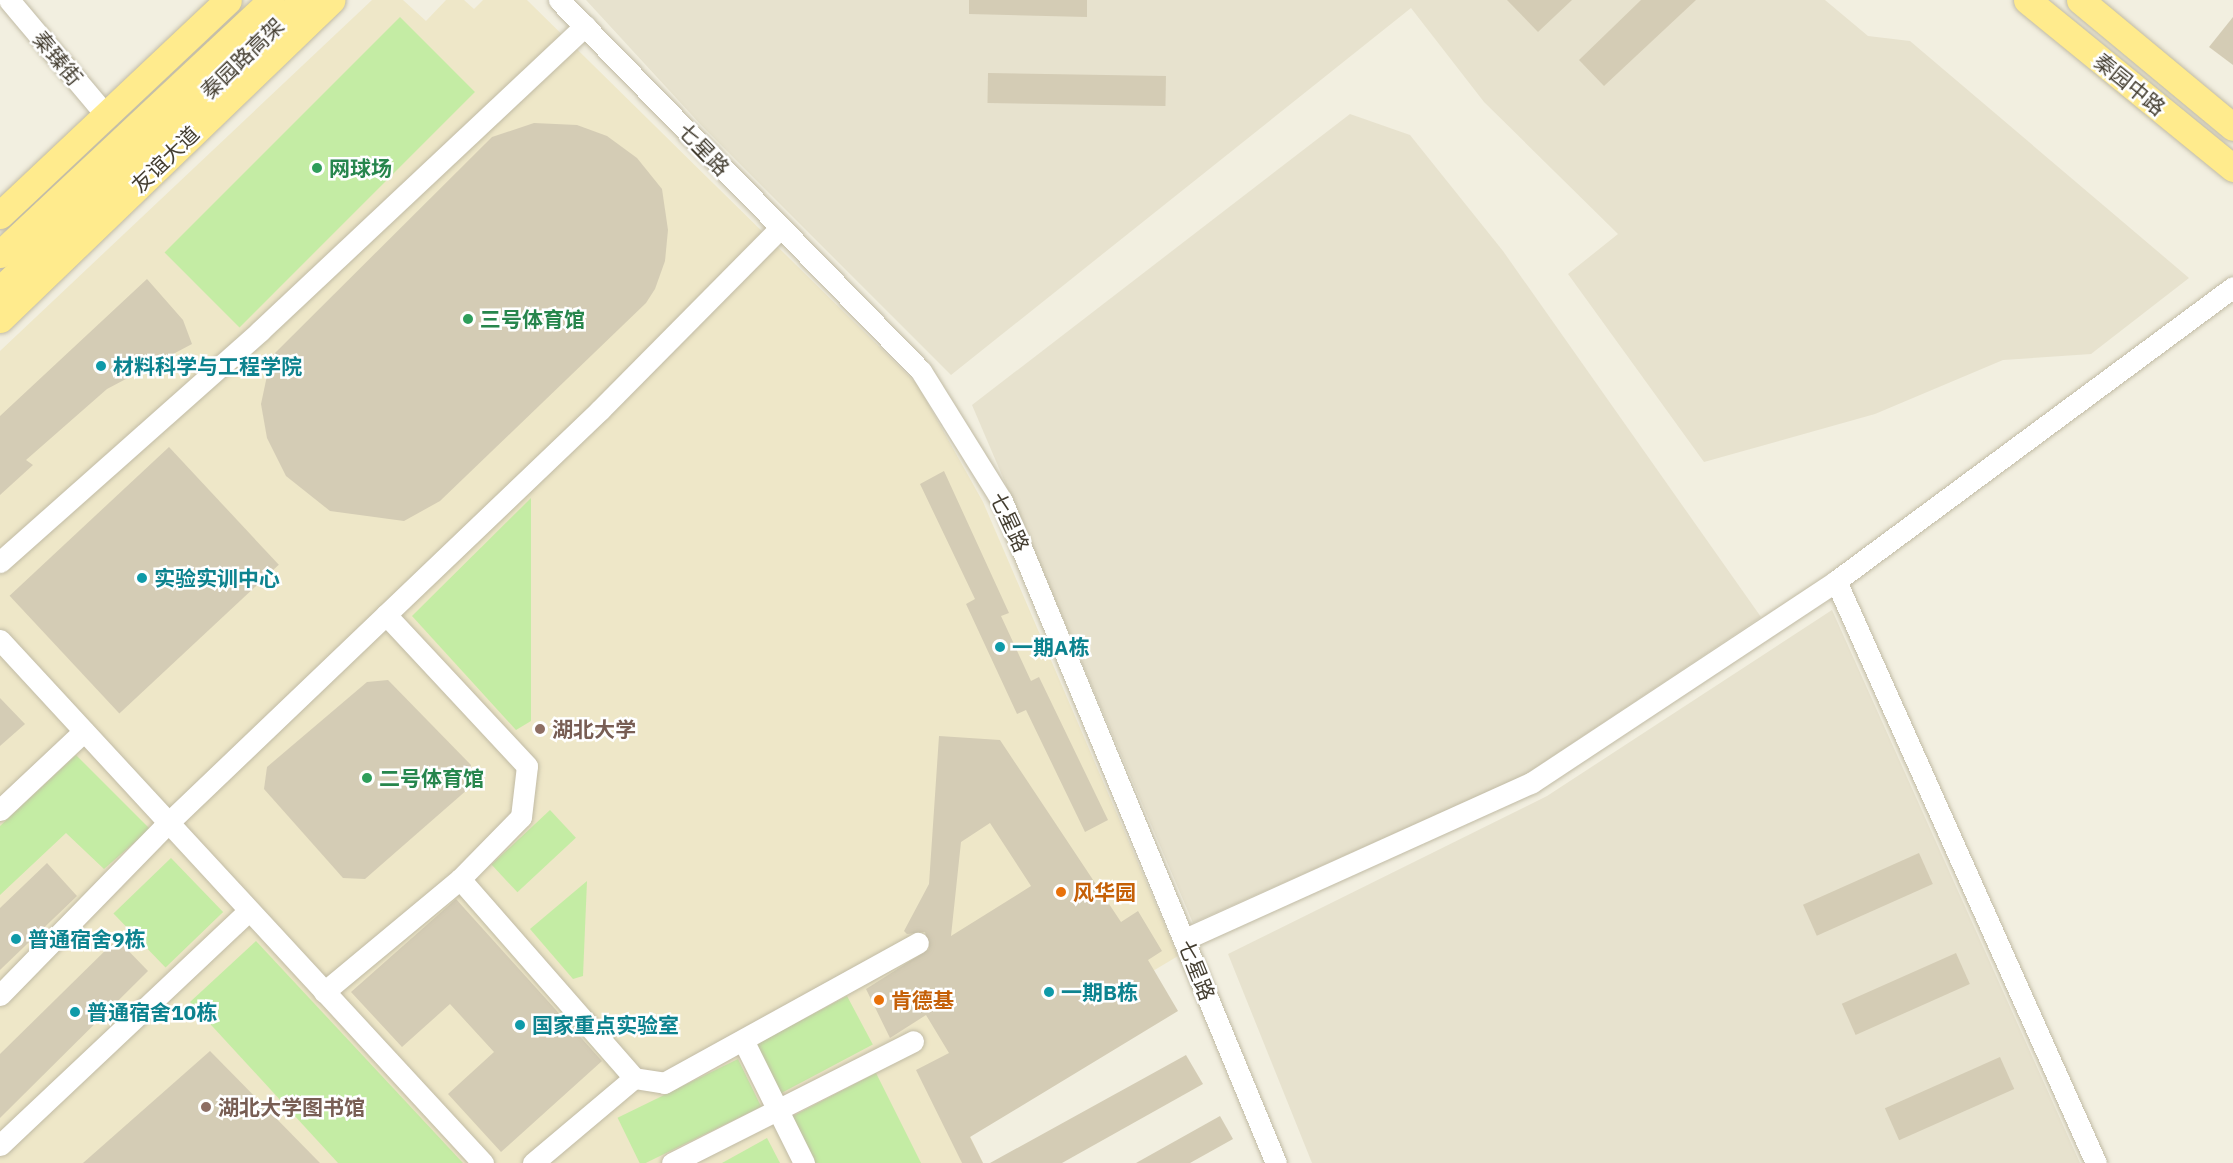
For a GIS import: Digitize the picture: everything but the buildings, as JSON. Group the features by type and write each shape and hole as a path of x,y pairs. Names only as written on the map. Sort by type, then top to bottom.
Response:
{"main road":[{"path":"0,215 228,0"},
{"name":"秦园路高架","path":"0,254 271,0"},
{"name":"秦园路高架","path":"0,290 303,0"},
{"name":"友谊大道","path":"0,319 331,0"},
{"name":"秦园中路","path":"2027,0 2233,168"},
{"name":"秦园中路","path":"2080,0 2233,127"}],"street":[{"name":"秦臻街","path":"9,0 106,115"},
{"name":"七星路","path":"559,0 921,371 1002,501 1276,1163"},
{"path":"0,562 260,331 585,26"},
{"path":"0,995 168,823 600,410 780,227"},
{"path":"1185,939 1531,783 1836,581 2233,287"},
{"path":"1836,581 2096,1163"},
{"path":"324,992 460,879 521,817 527,766 386,615"},
{"path":"0,640 483,1163"},
{"path":"0,810 84,731"},
{"path":"460,879 634,1078 664,1083 744,1042 918,943"},
{"path":"0,1145 249,910"},
{"path":"672,1163 913,1041"},
{"path":"744,1042 804,1163"},
{"path":"535,1163 634,1078"}],"shaded area":[{"name":"湖北大学","path":"372,0 403,0 426,21 446,0 464,0 474,9 483,0 527,0 917,384 983,502 1178,956 949,1093 983,1163 0,1163 0,351"},
{"path":"586,0 1825,0 1868,36 1910,41 2189,278 2091,354 2003,360 1875,414 1704,462 1568,274 1618,234 1484,102 1411,8 951,375 701,125"},
{"path":"1350,114 1410,135 1503,251 1761,617 1523,776 1193,923 972,405"},
{"path":"1832,610 2080,1163 1312,1163 1228,954 1547,796"}],"green space":[{"name":"网球场","path":"400,17 475,92 239,327 165,252"},
{"path":"531,498 531,721 516,730 412,616"},
{"path":"76,755 150,829 104,869 66,833 0,895 0,826"},
{"path":"550,810 576,838 517,892 491,865"},
{"path":"171,858 223,912 166,968 113,914"},
{"path":"587,881 583,976 573,979 530,929"},
{"path":"256,941 463,1163 338,1163 190,1002"},
{"path":"847,996 873,1045 780,1094 754,1045"},
{"path":"738,1059 761,1107 646,1163 640,1163 618,1118"},
{"path":"876,1073 921,1163 814,1163 791,1117"},
{"path":"767,1138 780,1163 722,1163"}],"place":[{"name":"网球场","path":"317,168"},
{"name":"三号体育馆","path":"468,319"},
{"name":"材料科学与工程学院","path":"101,366"},
{"name":"实验实训中心","path":"142,578"},
{"name":"一期A栋","path":"1000,647"},
{"name":"湖北大学","path":"540,729"},
{"name":"二号体育馆","path":"367,778"},
{"name":"风华园","path":"1061,892"},
{"name":"普通宿舍9栋","path":"16,939"},
{"name":"一期B栋","path":"1049,992"},
{"name":"肯德基","path":"879,1000"},
{"name":"普通宿舍10栋","path":"75,1012"},
{"name":"国家重点实验室","path":"520,1025"},
{"name":"湖北大学图书馆","path":"206,1107"}]}
